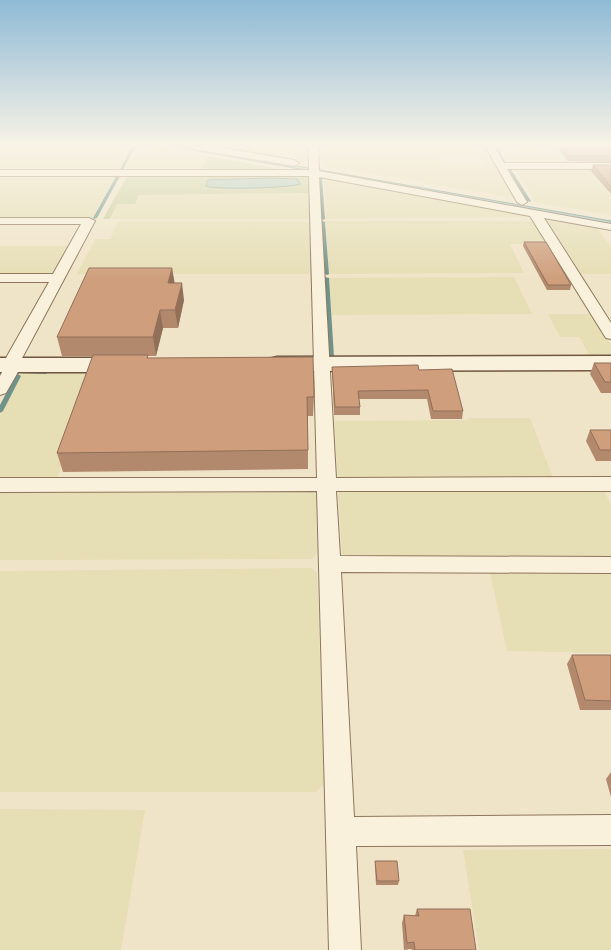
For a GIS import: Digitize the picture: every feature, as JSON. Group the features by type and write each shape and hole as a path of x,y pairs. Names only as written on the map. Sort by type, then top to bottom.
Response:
{"street":[{"path":"314,190 328,484 345,950"},
{"path":"417,190 611,227"},
{"path":"446,190 611,217"},
{"path":"515,190 522,202"},
{"path":"537,214 535,217 539,219 611,335"},
{"path":"0,221 89,221 8,365 0,390"},
{"path":"0,278 58,278"},
{"path":"256,364 611,363"},
{"path":"8,365 142,365"},
{"path":"0,485 611,484"},
{"path":"330,564 611,564"},
{"path":"340,832 611,830"}],"shaded area":[{"path":"0,190 107,190 92,219 0,219"},
{"path":"324,190 398,190 530,214 532,217 326,219"},
{"path":"469,190 511,190 515,198"},
{"path":"528,190 611,190 611,192 607,192 611,197 611,215 536,203"},
{"path":"308,193 310,218 305,219 110,219 117,204 135,204 139,195"},
{"path":"546,216 595,225 611,247 611,274 581,274 545,219"},
{"path":"326,221 531,221 535,222 548,244 510,244 524,273 329,274"},
{"path":"118,222 306,222 309,223 311,272 307,274 77,274 95,239 110,239"},
{"path":"0,246 71,246 56,273 49,276 0,276"},
{"path":"514,277 532,314 332,315 329,278"},
{"path":"548,314 592,314 611,345 611,358 591,358 579,337 560,337"},
{"path":"21,373 96,373 56,481 0,482 0,415"},
{"path":"468,418 530,418 554,480 338,481 334,421 468,420"},
{"path":"602,486 611,505 611,558 350,559 342,554 338,488"},
{"path":"0,490 316,490 317,554 311,559 0,560"},
{"path":"312,568 317,573 324,784 316,792 0,792 0,571"},
{"path":"611,572 611,653 507,651 490,573"},
{"path":"0,809 145,810 121,950 0,950"},
{"path":"611,849 611,950 479,950 463,850"}],"green space":[{"path":"119,190 308,190 308,193 139,195 135,204 117,204 110,219 103,219"}],"water":[{"path":"420,190 436,190 611,221 611,224"}],"building":[{"path":"524,242 546,242 571,285 548,285"},
{"path":"89,268 172,268 168,283 182,283 175,310 160,310 153,337 57,337"},
{"path":"93,355 148,355 147,358 313,357 314,397 307,397 308,450 57,453"},
{"path":"594,363 611,363 611,382 605,382"},
{"path":"418,365 419,370 452,369 463,411 433,411 428,390 358,391 360,407 335,407 332,367"},
{"path":"590,430 611,430 611,450 600,450"},
{"path":"572,655 611,655 611,701 585,700"},
{"path":"375,861 397,861 399,881 377,881"},
{"path":"417,909 470,909 476,950 415,950 414,942 407,943 404,915 419,916"}],"waterway":[{"path":"95,218 110,190"},
{"path":"321,190 323,219"},
{"path":"522,190 529,201"},
{"path":"323,222 327,274"},
{"path":"327,278 331,357"},
{"path":"24,372 46,372"},
{"path":"0,411 18,376"}]}
